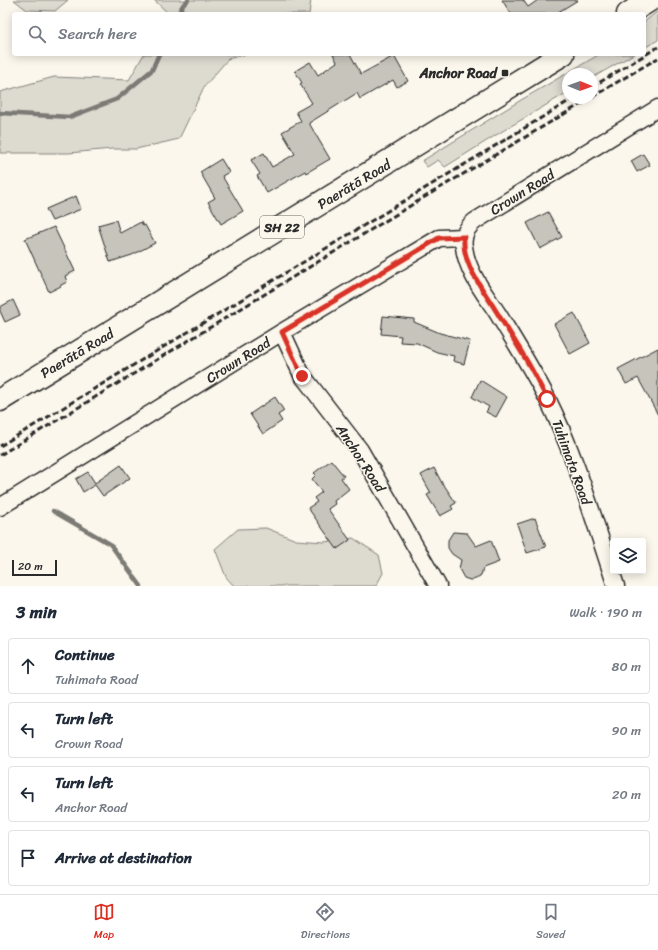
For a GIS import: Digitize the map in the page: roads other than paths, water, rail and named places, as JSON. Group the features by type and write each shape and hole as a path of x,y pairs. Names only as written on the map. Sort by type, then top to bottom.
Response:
{"highway":[{"path":"631,12 650,0"},
{"name":"Paerātā Road","path":"0,400 560,56"}],"street":[{"name":"Crown Road","path":"0,508 282,332 439,238 464,237 470,225 475,221 658,108"},
{"name":"Tuhimata Road","path":"464,237 463,245 470,268 526,359 562,431 616,586"},
{"name":"Anchor Road","path":"282,332 302,376 360,450 438,586"}],"waterway":[{"path":"179,12 188,0"},
{"path":"0,113 70,117 117,99 152,70 158,56"},
{"path":"53,511 110,544 141,586"}],"railway":[{"path":"646,54 658,47"},
{"path":"598,83 643,56"},
{"path":"598,93 658,58"},
{"path":"0,446 564,104"},
{"path":"0,455 581,104"}],"place":[{"name":"Anchor Road","path":"505,73"}]}
